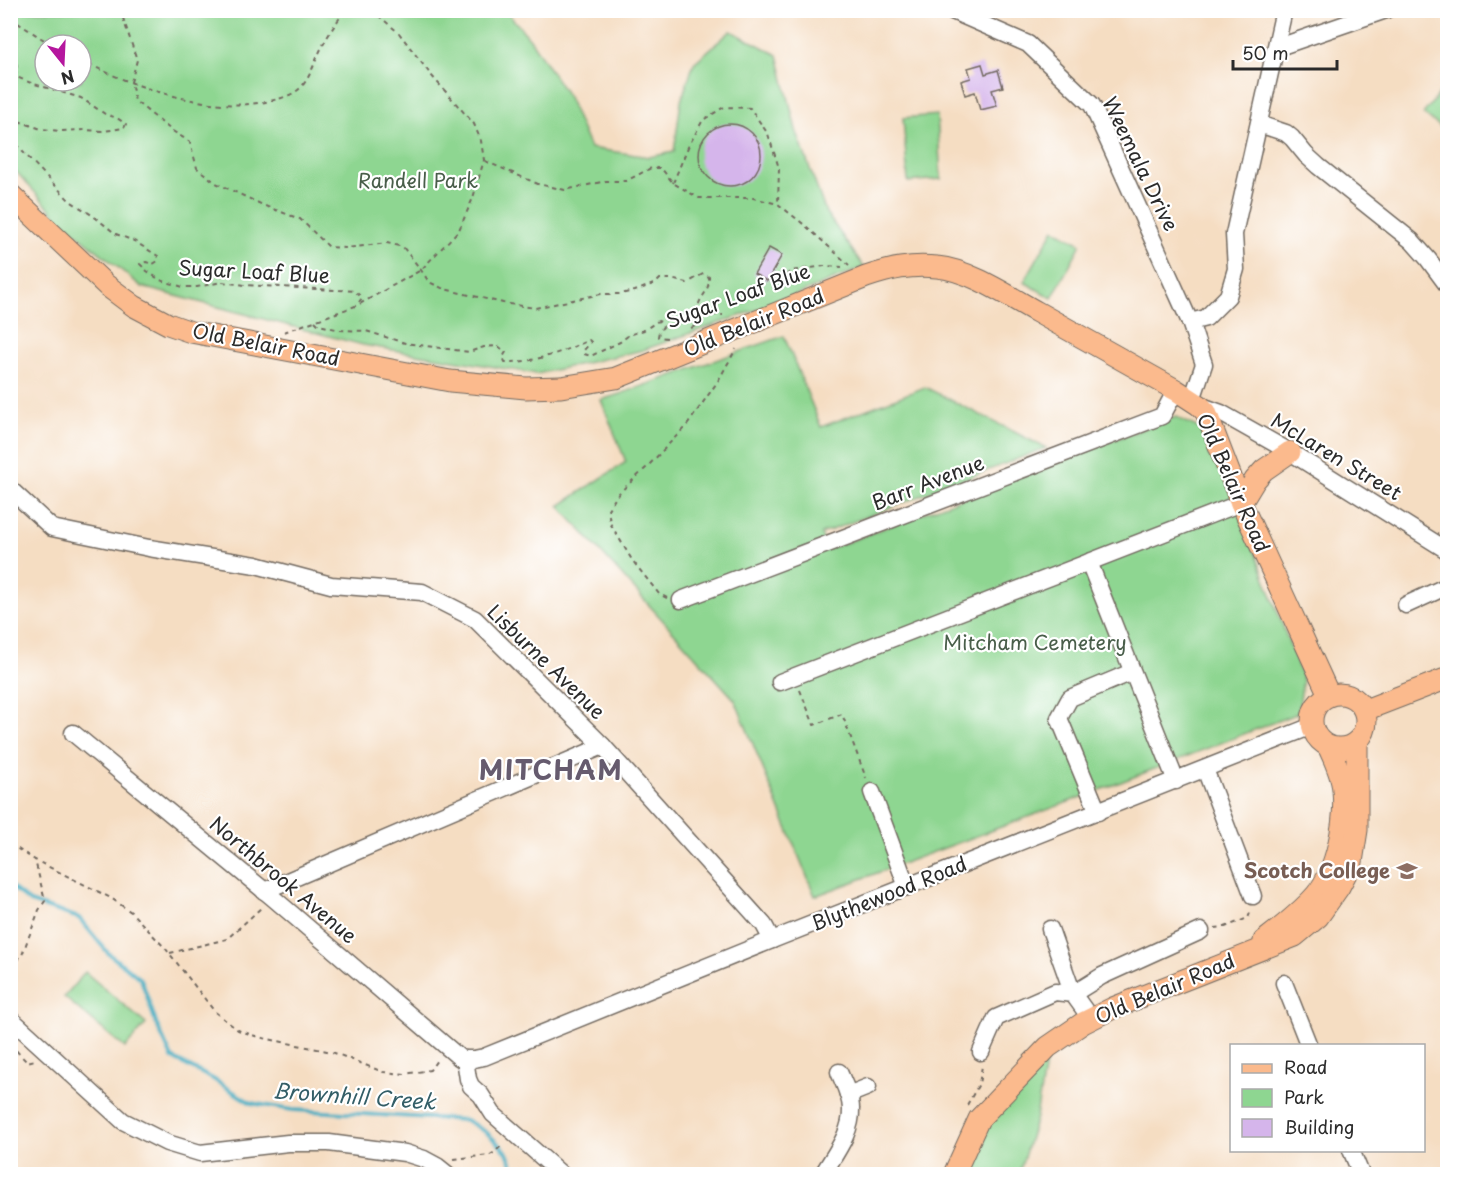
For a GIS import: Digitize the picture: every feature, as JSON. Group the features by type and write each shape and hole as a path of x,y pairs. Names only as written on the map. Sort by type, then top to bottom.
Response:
{"main road":[{"name":"Old Belair Road","path":"10,194 106,285 134,306 168,324 191,332 450,381 526,388 561,387 615,378 866,277 895,268 939,267 966,274 1189,398 1206,412 1241,503 1329,695"},
{"path":"1241,503 1264,470 1290,452"},
{"path":"1365,710 1448,678"},
{"path":"1346,694 1355,699 1365,710 1367,723 1364,734 1357,742 1342,748 1328,746 1315,734 1312,726 1315,708 1329,695 1346,694"},
{"name":"Old Belair Road","path":"954,1174 979,1119 1048,1047 1113,1008 1295,936 1318,917 1339,887 1352,862 1357,830 1357,742"},
{"name":"Old Belair Road","path":"1245,955 1282,927 1317,894 1332,868 1342,834 1343,788 1336,763 1328,746"},
{"name":"Old Belair Road","path":"966,1174 1003,1094"}],"street":[{"name":"Weemala Drive","path":"950,10 1028,44 1092,105 1190,322 1204,364 1189,398"},
{"path":"1190,322 1206,318 1228,296 1236,269 1234,234 1284,10"},
{"path":"1276,48 1386,10"},
{"path":"1259,124 1280,130 1292,138 1318,166 1412,241 1448,286"},
{"name":"McLaren Street","path":"1189,398 1221,413 1290,452 1448,551"},
{"name":"Barr Avenue","path":"681,600 1162,416 1189,398"},
{"name":"Lisburne Avenue","path":"10,489 52,528 149,548 256,565 331,585 422,592 475,619 603,746 764,925 772,940"},
{"path":"787,679 1241,503"},
{"path":"1089,562 1176,781"},
{"path":"1406,605 1448,584"},
{"path":"1098,812 1059,718 1070,698 1132,672"},
{"name":"Blythewood Road","path":"465,1059 484,1057 1312,726"},
{"name":"Northbrook Avenue","path":"73,733 268,894 460,1058 465,1059"},
{"path":"268,894 603,746"},
{"path":"1206,769 1253,896"},
{"path":"872,792 907,887"},
{"path":"1050,929 1073,994 1091,1020"},
{"path":"981,1052 996,1018 1054,992 1073,994 1102,976 1201,931"},
{"path":"1284,983 1308,1044"},
{"path":"10,1018 123,1121 167,1143 200,1153 288,1143 329,1143 405,1153 424,1159 443,1172"},
{"path":"465,1059 471,1086 481,1095 493,1114 561,1174"},
{"path":"823,1174 845,1137 851,1110 839,1072"},
{"path":"848,1095 868,1087"},
{"path":"1353,1152 1361,1174"}],"path":[{"path":"118,10 123,18 137,60 131,82 135,100 164,125 190,142 197,168 216,183 300,219 329,247 347,248 387,243 403,247 421,270"},
{"path":"93,66 141,86 182,99 255,104 286,97 302,87 336,22 346,10"},
{"path":"279,334 358,304 421,270 459,230 473,198 484,160 481,141 474,124 431,75 399,33 372,10"},
{"path":"10,18 33,33"},
{"path":"10,57 16,62 18,71 11,75"},
{"path":"10,118 41,129 59,131 104,131 124,128 126,124 105,114 81,98 11,75"},
{"path":"673,183 688,147 703,120 724,107 750,108 768,134 779,168 778,204"},
{"name":"Sugar Loaf Blue","path":"10,137 70,201 116,234 134,241 158,256 158,261 153,264 146,262 141,264 160,280 183,287 222,282 355,291 362,298 358,304"},
{"path":"484,160 538,184 565,190 606,181 626,181 651,168 661,168 673,183 699,198 753,198 778,204 851,267"},
{"path":"773,287 791,272 824,266 851,267"},
{"name":"Sugar Loaf Blue","path":"840,272 851,267"},
{"name":"Sugar Loaf Blue","path":"421,270 429,282 444,289 535,308 601,294 635,291 656,283 660,279 687,283 703,274 709,277 709,281 708,288 698,304 699,313 724,315 715,319"},
{"name":"Sugar Loaf Blue","path":"315,321 319,325 340,330 366,332 405,343 469,352 484,347 498,346 506,351 503,357 505,362 531,360 564,351 589,340 591,342 584,350 584,354 591,356 629,335 644,330 657,321 662,322 663,327 658,337 665,339 675,336"},
{"name":"Sugar Loaf Blue","path":"689,329 706,322"},
{"path":"681,600 668,599 659,594 632,560 610,523 608,509 619,493 688,424 718,381 751,324"},
{"path":"787,679 814,725 842,714 872,792"},
{"path":"10,844 35,860 111,898 131,912 170,953 214,1012 238,1030 258,1037 332,1052 383,1072 405,1074 430,1070 437,1060 437,1038"},
{"path":"10,967 22,955 39,910 45,901 35,860"},
{"path":"170,953 226,939 268,894"},
{"path":"1201,931 1225,927 1248,918 1253,896"},
{"path":"443,1172 445,1161 490,1155 504,1142"},
{"path":"10,1169 14,1174"}],"green space":[{"name":"Randell Park","path":"11,11 506,11 530,39 568,97 590,148 649,157 674,152 681,101 694,63 731,31 778,55 796,130 826,213 864,267 779,302 643,350 537,374 363,345 142,287 61,221 11,166"},
{"path":"1443,89 1447,92 1447,132 1423,114"},
{"path":"937,115 941,179 908,182 903,118"},
{"path":"1054,229 1081,244 1052,298 1024,282"},
{"name":"Mitcham Cemetery","path":"784,336 821,427 925,387 1046,448 821,534 827,550 1176,417 1205,431 1238,506 1303,680 1298,713 1090,794 815,896 735,700 559,506 626,462 601,400"},
{"path":"85,972 146,1024 125,1048 64,997"},
{"path":"1048,1047 1036,1117 1019,1174 954,1174 979,1119"}],"building":[{"path":"982,64 985,74 998,70 1003,87 992,90 997,106 980,110 975,92 965,95 961,81 971,78 968,68"},
{"path":"730,124 742,126 752,133 759,143 761,155 759,167 752,177 742,184 730,186 718,184 708,177 701,167 699,155 701,143 708,133 718,126"},
{"path":"769,248 782,255 767,281 754,274"}],"waterway":[{"name":"Brownhill Creek","path":"10,886 30,902 79,918 109,954 141,979 156,1023 172,1058 213,1079 251,1103 293,1110 466,1120 486,1132 506,1151 517,1174"}],"place":[{"name":"Scotch College","path":"1407,871"}],"district":[{"name":"MITCHAM","path":"551,771"}]}
